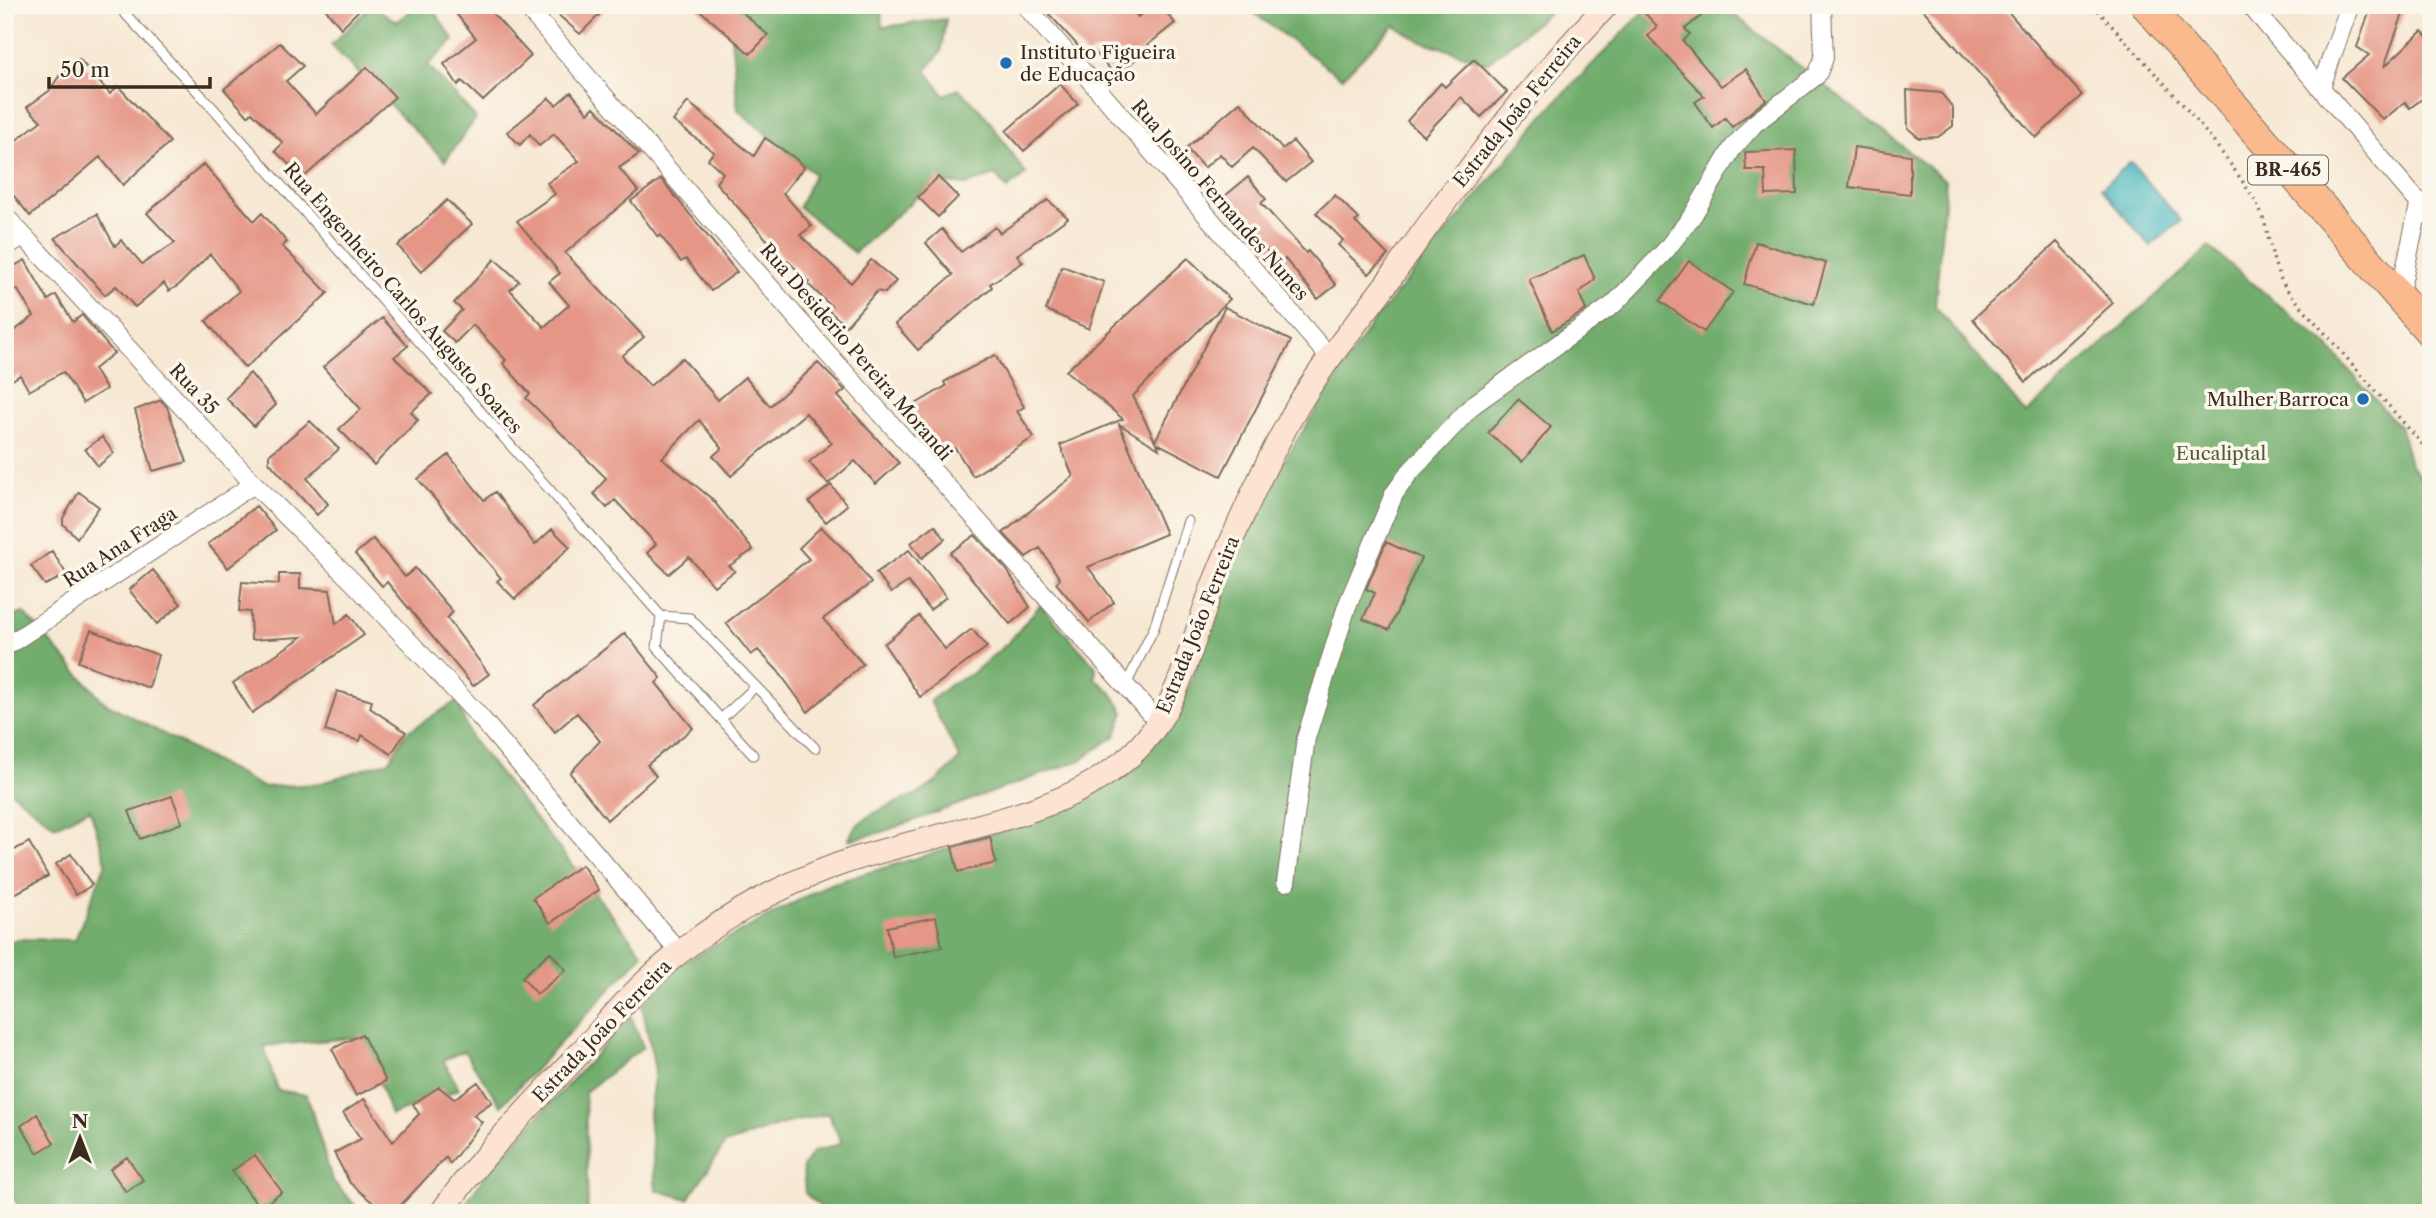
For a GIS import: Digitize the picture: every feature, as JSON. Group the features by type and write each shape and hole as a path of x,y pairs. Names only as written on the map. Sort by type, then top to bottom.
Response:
{"highway":[{"name":"BR-465","path":"2146,5 2431,333"}],"street":[{"name":"Rua Desiderio Pereira Morandi","path":"525,5 828,354 1159,723"},
{"name":"Rua Josino Fernandes Nunes","path":"1025,5 1330,358"},
{"name":"Estrada João Ferreira","path":"441,1213 470,1171 618,1010 678,951 743,906 839,864 1025,810 1062,796 1119,765 1159,723 1182,677 1213,586 1251,495 1294,412 1330,358 1492,136 1607,5"},
{"path":"1286,882 1306,738 1347,606 1394,494 1409,473 1473,405 1614,304 1666,250 1693,215 1732,149 1754,124 1818,75 1824,58 1822,5"},
{"path":"2250,5 2431,217"},
{"path":"2321,86 2350,5"},
{"path":"2399,297 2420,201"},
{"name":"Rua 35","path":"5,216 254,484 357,586 480,717 678,951"},
{"path":"5,247 23,236"},
{"name":"Rua Ana Fraga","path":"8,645 254,484"}],"lane":[{"name":"Rua Engenheiro Carlos Augusto Soares","path":"117,5 213,108 661,616"},
{"path":"1126,685 1154,628 1188,521"},
{"path":"754,755 657,646 661,616 690,618 815,748"},
{"path":"721,719 755,687"}],"path":[{"path":"2093,5 2193,117 2241,179 2262,213 2278,275 2288,291 2431,454"}],"green space":[{"path":"372,5 397,22 417,5 430,5 454,40 428,65 476,118 445,161 331,45"},
{"path":"728,5 881,5 882,27 946,19 941,52 926,70 944,95 959,89 986,116 1026,174 1007,189 995,175 967,185 934,182 854,253 799,207 814,174 738,110"},
{"path":"1243,5 1558,5 1487,63 1419,40 1394,25 1342,78"},
{"name":"Eucaliptal","path":"1650,5 1722,5 1946,181 1935,306 2026,414 2209,247 2325,343 2401,429 2410,465 2431,489 2431,1213 827,1213 805,1193 803,1167 812,1153 842,1143 828,1114 783,1124 725,1144 688,1199 656,1190 649,1114 655,1070 642,1005 682,963 827,885 973,841 1069,805 1132,773 1181,710 1215,608 1266,489 1371,324 1549,109"},
{"path":"1040,605 1096,667 1095,678 1111,692 1124,712 1116,735 1081,760 882,832 849,840 860,822 881,809 926,789 960,759 930,701 951,684 973,673 1010,641"},
{"path":"24,613 104,702 262,787 318,784 389,761 407,732 457,701 471,738 643,954 501,1106 464,1051 443,1060 459,1089 391,1115 363,1037 264,1046 277,1090 307,1095 332,1180 362,1213 24,1213 5,1187 5,944 17,939 75,940 106,862 90,809 55,826 5,787 5,619"},
{"path":"631,1016 643,1047 585,1092 588,1213 458,1213 489,1170"}],"water":[{"path":"2131,162 2181,221 2150,246 2101,188"}],"building":[{"path":"322,5 364,5 341,28"},
{"path":"449,5 485,5 531,56 483,101 462,81 458,85 444,64 476,38"},
{"path":"547,5 609,5 580,34"},
{"path":"694,5 734,5 768,35 750,54"},
{"path":"1041,5 1128,5 1138,17 1152,5 1160,5 1175,23 1134,56 1136,59 1116,76 1094,51 1087,56"},
{"path":"1637,5 1690,5 1701,16 1685,29 1690,34 1683,41 1721,86 1746,69 1766,100 1732,127 1725,118 1713,128 1695,102 1704,96 1648,36 1657,26"},
{"path":"1919,5 2002,5 2082,95 2036,138"},
{"path":"2372,5 2406,5 2384,67 2422,31 2431,41 2431,92 2410,108 2405,102 2383,120 2342,78 2369,55 2357,47"},
{"path":"280,43 303,66 286,81 316,114 367,67 395,97 303,178 275,151 283,143 252,112 248,116 224,89"},
{"path":"79,59 110,94 118,86 170,142 123,185 100,157 30,216 5,185 5,149 41,121 27,107 49,91 60,75"},
{"path":"1474,59 1507,92 1481,117 1461,97 1424,136 1407,121 1441,83 1445,87"},
{"path":"1060,84 1078,104 1024,151 1006,131"},
{"path":"1907,90 1941,93 1953,108 1953,126 1938,137 1919,138 1908,128"},
{"path":"571,92 588,113 594,107 639,154 619,168 638,191 565,253 644,337 622,356 650,386 682,358 718,400 745,377 770,406 818,363 845,390 838,396 899,463 876,484 855,461 828,484 809,462 832,443 806,413 731,476 713,456 722,448 699,420 662,458 712,499 753,550 729,566 735,571 714,586 689,557 669,574 647,553 656,544 615,500 607,508 594,494 606,478 526,398 530,394 503,363 506,360 473,325 455,343 442,331 462,310 454,303 495,259 519,281 510,290 544,327 569,305 549,282 560,273 517,221 555,194 547,183 579,161 554,134 539,146 530,134 520,145 507,132 549,98 556,105"},
{"path":"688,102 754,156 765,138 804,167 783,193 812,226 800,235 851,283 871,260 896,281 885,293 877,291 846,326 828,310 831,306 808,284 810,282 779,253 716,183 723,173 708,159 714,152 673,121"},
{"path":"1240,102 1282,149 1293,141 1311,162 1286,182 1253,148 1232,167 1220,154 1204,168 1186,148"},
{"path":"1854,147 1910,155 1910,194 1849,187"},
{"path":"1796,150 1797,194 1766,195 1765,170 1746,170 1745,152"},
{"path":"204,164 254,221 262,213 287,242 282,246 328,293 245,368 206,321 239,291 210,254 179,285 169,291 164,283 135,307 116,286 105,295 55,238 97,214 115,246 121,240 142,264 175,243 147,213"},
{"path":"938,177 958,197 938,217 918,197"},
{"path":"1248,177 1266,199 1261,203 1306,253 1308,251 1336,285 1318,299 1285,259 1279,264 1220,200"},
{"path":"661,179 737,272 711,291 686,259 681,262 660,235 658,237 631,201"},
{"path":"1335,195 1359,219 1355,222 1388,255 1369,274 1338,245 1343,240 1316,213"},
{"path":"447,200 472,224 421,272 398,246"},
{"path":"1048,200 1068,218 1017,255 1023,262 990,284 992,287 918,350 895,324 953,275 926,243 942,229 961,252 995,227 1000,233"},
{"path":"1756,242 1826,263 1814,304 1744,284"},
{"path":"2057,242 2113,303 2026,382 1973,319"},
{"path":"1584,255 1595,279 1579,293 1586,310 1552,331 1529,279"},
{"path":"1188,258 1230,299 1133,396 1155,441 1225,307 1291,341 1221,476 1157,443 1159,449 1119,424 1166,534 1088,567 1114,602 1089,622 1056,583 1060,579 1040,548 1026,557 1003,533 1073,476 1060,445 1123,419 1066,371"},
{"path":"25,260 48,300 56,295 73,322 82,315 114,353 94,369 106,389 83,403 63,372 29,391 20,375 5,385 5,338 34,316 17,289 12,291 5,279 5,271"},
{"path":"1689,261 1733,292 1704,332 1660,301"},
{"path":"1062,266 1104,282 1089,329 1046,310"},
{"path":"382,318 408,346 394,357 432,394 411,412 418,420 374,465 339,429 361,409 323,367"},
{"path":"995,355 1024,407 1017,411 1034,437 973,476 955,448 947,455 927,430 924,432 909,408 946,386 944,382"},
{"path":"250,373 276,405 254,426 226,398"},
{"path":"1518,399 1551,427 1522,462 1488,433"},
{"path":"161,400 167,407 187,462 153,471 135,410"},
{"path":"310,421 339,449 307,478 328,504 317,515 269,462 269,455"},
{"path":"102,437 114,453 98,466 85,449"},
{"path":"449,455 484,500 495,492 535,545 552,529 570,547 515,599 497,581 501,578 418,479"},
{"path":"831,485 847,505 826,522 809,502"},
{"path":"79,492 99,507 77,538 63,524 63,518"},
{"path":"256,506 276,530 228,568 208,544"},
{"path":"935,525 945,539 922,558 911,543"},
{"path":"821,527 851,556 871,583 823,619 863,664 808,712 778,671 758,650 751,655 726,623 809,559 799,548"},
{"path":"975,535 1007,570 1030,607 1010,624 950,553"},
{"path":"373,539 405,577 415,568 453,612 447,618 489,674 473,686 387,582 382,586 355,554"},
{"path":"1386,542 1421,558 1389,630 1363,619 1375,593 1366,589"},
{"path":"909,550 946,597 930,610 908,582 891,593 876,573"},
{"path":"52,551 67,575 45,585 31,566"},
{"path":"153,570 181,604 157,624 129,590"},
{"path":"279,574 300,574 300,588 330,590 336,624 349,614 364,635 252,713 233,683 302,637 251,640 250,612 239,611 242,582 279,584"},
{"path":"919,616 945,649 972,629 987,647 920,697 884,644"},
{"path":"91,630 158,655 149,688 78,662"},
{"path":"625,633 661,678 656,683 693,728 647,765 656,776 607,820 570,773 600,741 577,713 555,732 534,705"},
{"path":"337,691 372,701 370,708 406,732 391,754 362,735 360,741 325,731"},
{"path":"172,796 182,823 140,839 129,811"},
{"path":"990,837 996,863 958,872 952,847"},
{"path":"29,842 48,876 5,899 5,855"},
{"path":"71,854 92,885 76,895 56,864"},
{"path":"582,865 599,890 550,923 533,898"},
{"path":"936,917 942,947 893,957 887,927"},
{"path":"550,952 566,970 537,994 522,977"},
{"path":"362,1034 386,1081 356,1096 332,1049"},
{"path":"478,1082 492,1102 473,1115 482,1122 450,1164 446,1157 402,1204 413,1213 385,1213 350,1183 334,1153 361,1139 343,1113 364,1099 393,1142 419,1114 413,1104 439,1087 454,1099"},
{"path":"37,1114 54,1143 37,1153 21,1126"},
{"path":"255,1155 282,1192 260,1208 232,1171"},
{"path":"127,1157 143,1180 126,1192 110,1169"}],"place":[{"name":"Instituto Figueira de Educação","path":"1006,63"},
{"name":"Mulher Barroca","path":"2363,399"}]}
